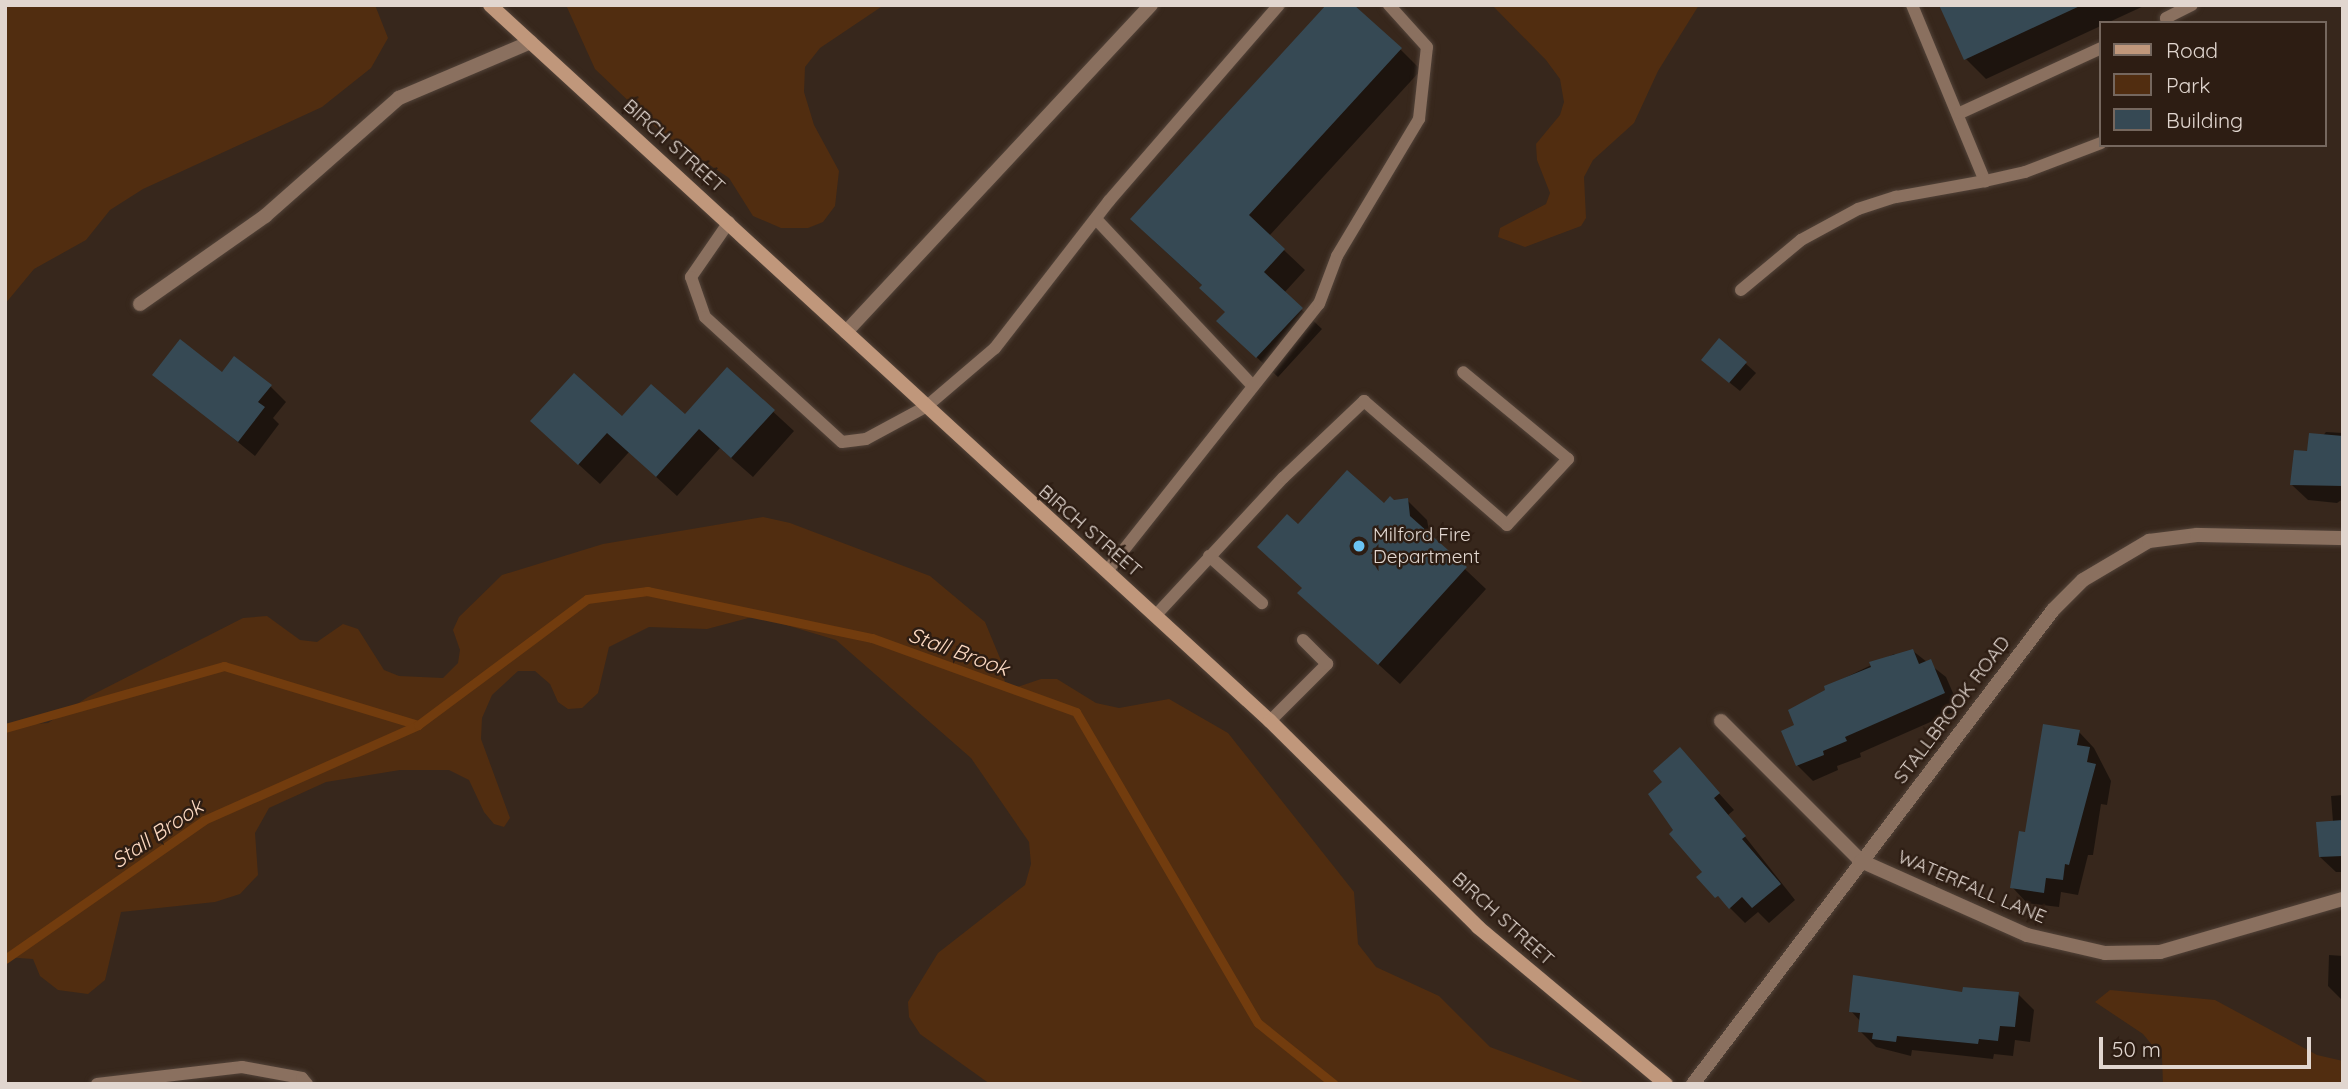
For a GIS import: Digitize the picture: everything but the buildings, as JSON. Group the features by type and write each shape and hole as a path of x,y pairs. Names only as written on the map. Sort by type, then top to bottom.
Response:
{"street":[{"name":"BIRCH STREET","path":"490,5 1270,721 1478,927 1666,1084"},
{"path":"846,332 1151,5"},
{"path":"140,304 265,216 399,97 530,42"},
{"name":"STALLBROOK ROAD","path":"1693,1084 2053,610 2109,561 2149,541 2197,535 2343,538"},
{"name":"WATERFALL LANE","path":"1721,721 1861,861 2027,935 2105,953 2160,952 2343,900"}],"lane":[{"path":"729,222 691,277 705,317 842,442 866,439 927,406 995,348 1096,219 1279,5"},
{"path":"1107,570 1161,506 1251,384 1319,304 1337,256 1419,119 1427,47 1389,5"},
{"path":"1912,5 1960,113 1985,181"},
{"path":"2163,21 2192,5"},
{"path":"1960,113 2100,48"},
{"path":"1741,290 1801,240 1858,209 1896,197 2025,172 2100,143"},
{"path":"1096,219 1251,384"},
{"path":"1156,615 1209,556 1364,401 1507,525 1568,459 1463,372"},
{"path":"1209,556 1262,603"},
{"path":"1270,721 1327,663 1303,640"},
{"path":"97,1084 242,1066 302,1078 307,1084"}],"green space":[{"path":"5,5 375,5 388,38 371,68 322,107 143,189 110,210 86,240 34,269 5,304"},
{"path":"566,5 884,5 820,48 805,67 804,92 814,125 839,171 835,206 823,222 808,228 781,228 753,216 729,178 662,133 595,69"},
{"path":"1492,5 1699,5 1658,71 1634,123 1593,160 1584,177 1586,218 1581,226 1525,247 1498,237 1500,228 1546,204 1550,193 1537,160 1536,144 1560,115 1564,102 1560,79 1546,60"},
{"path":"763,517 790,523 930,576 985,622 1002,663 1006,691 1041,679 1057,679 1096,703 1119,708 1169,699 1228,733 1354,892 1358,944 1376,967 1439,996 1490,1047 1588,1084 990,1084 920,1034 909,1017 908,1002 938,953 1025,885 1031,864 1029,842 971,758 836,640 756,616 707,629 649,627 609,647 598,693 582,708 568,709 558,702 550,684 535,671 518,671 492,695 482,718 481,739 510,818 504,827 494,824 484,812 469,780 449,770 400,770 326,782 269,808 255,833 258,875 240,894 215,902 121,912 105,980 88,994 58,990 40,976 33,959 5,957 5,726 48,723 88,697 243,618 267,616 300,640 317,642 343,624 358,629 384,670 399,676 443,678 458,663 460,650 453,630 459,617 502,575 603,544"},
{"path":"2110,990 2215,1000 2317,1055 2343,1061 2343,1084 2163,1084 2162,1057 2143,1034 2095,1002"}],"waterway":[{"name":"Stall Brook","path":"5,959 204,820 418,725 587,599 647,591 872,638 1076,712 1258,1023 1334,1084"},
{"name":"Stall Brook","path":"5,728 224,666 418,725"}],"place":[{"name":"Milford Fire Department","path":"1359,546"}]}
